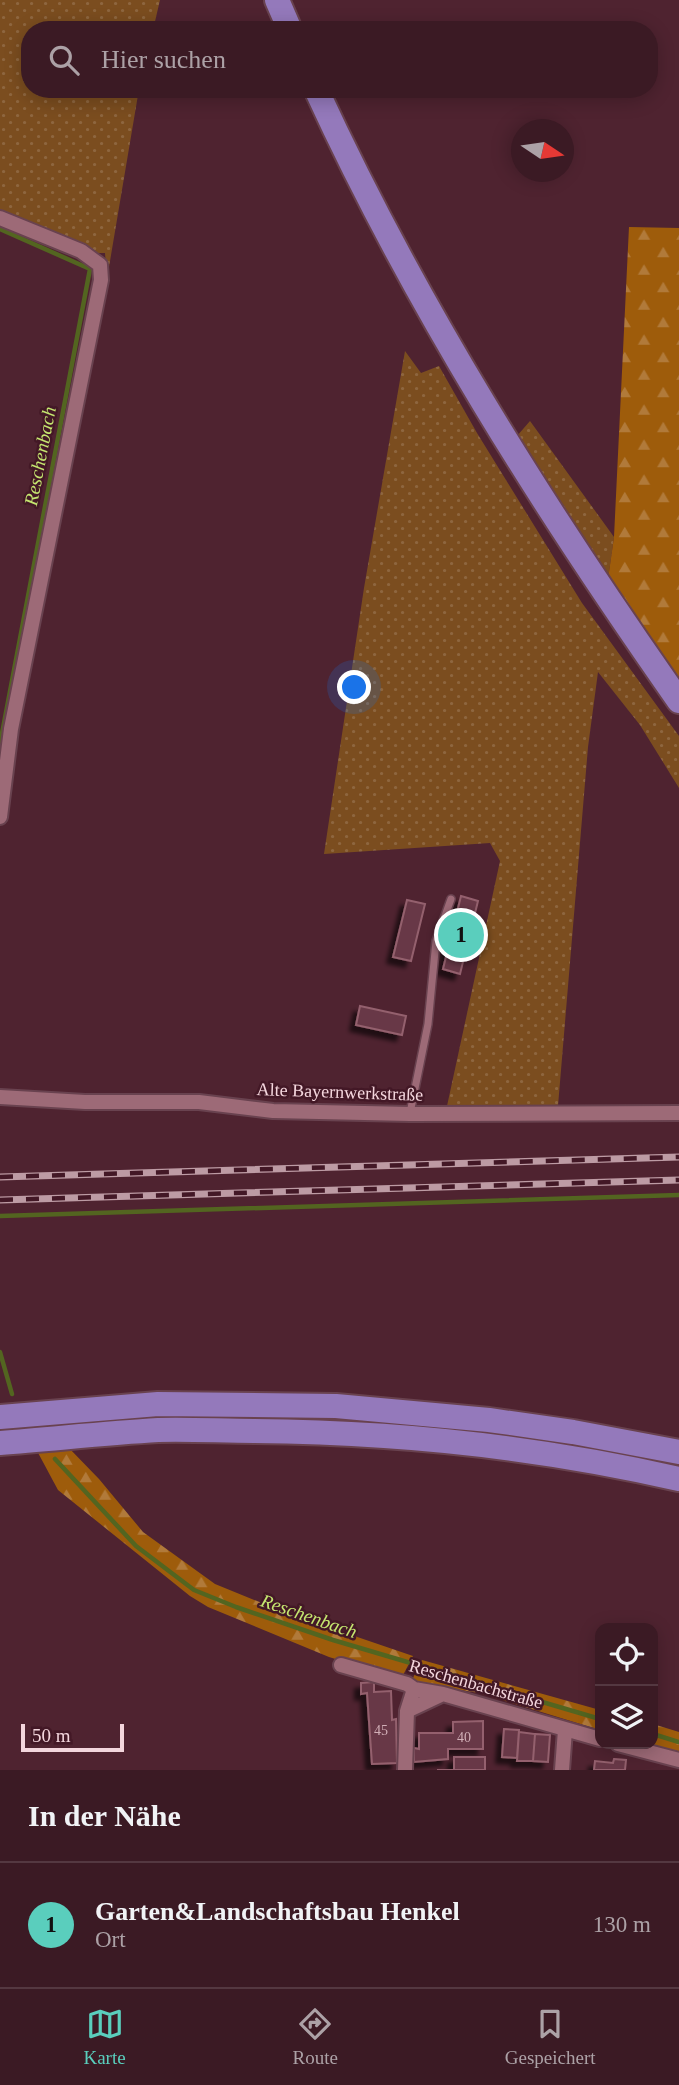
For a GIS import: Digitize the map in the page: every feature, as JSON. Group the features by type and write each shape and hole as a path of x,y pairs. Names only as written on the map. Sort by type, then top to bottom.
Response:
{"highway":[{"path":"277,0 285,21"},
{"path":"320,98 387,233 461,363 563,531 679,701"},
{"path":"0,1417 159,1404 336,1406 489,1420 672,1449"},
{"path":"0,1443 160,1430 335,1432 484,1445 679,1479"},
{"path":"652,1473 679,1491"}],"street":[{"path":"0,218 81,251 100,265 101,280 11,729 0,817"},
{"name":"Alte Bayernwerkstraße","path":"0,1097 85,1102 199,1102 272,1111 410,1114 679,1112"},
{"name":"Reschenbachstraße","path":"341,1665 407,1684 414,1689 443,1694 595,1738"},
{"path":"405,1770 407,1711 414,1689"},
{"path":"407,1711 443,1694"},
{"path":"562,1770 565,1730"},
{"path":"637,1749 679,1760"}],"lane":[{"path":"410,1114 428,1024 436,941 451,899"}],"shaded area":[{"path":"0,0 160,0 155,21 21,21 21,98 137,98 109,267 106,266 105,253 95,253 0,211"},
{"path":"405,351 421,373 439,366 582,603 679,736 679,788 640,725 598,672 588,747 558,1106 447,1106 500,861 490,843 324,854 364,588"},
{"path":"530,421 614,537 608,579 517,436"}],"green space":[{"path":"629,227 679,228 679,680 608,579 614,537"},
{"path":"67,1446 99,1479 143,1532 215,1584 284,1612 413,1656 401,1679 329,1657 208,1607 190,1596 58,1490 36,1449"},
{"path":"422,1660 595,1709 595,1728 479,1693 411,1682"},
{"path":"658,1726 679,1732 679,1752 658,1746"}],"building":[{"path":"461,896 478,901 460,974 443,969"},
{"path":"407,900 425,904 411,961 393,957"},
{"path":"360,1006 406,1016 402,1035 356,1025"},
{"path":"374,1682 374,1692 391,1691 392,1720 396,1719 397,1763 372,1764 367,1693 361,1694 361,1683"},
{"path":"483,1721 483,1749 448,1749 448,1759 414,1762 414,1748 419,1749 419,1733 453,1733 453,1722"},
{"path":"504,1729 519,1730 517,1758 502,1757"},
{"path":"519,1732 535,1734 533,1761 517,1761"},
{"path":"535,1734 550,1735 548,1762 533,1761"},
{"path":"454,1757 485,1757 485,1770 454,1770"},
{"path":"614,1759 626,1760 625,1770 594,1770 595,1761 613,1763"}],"waterway":[{"name":"Reschenbach","path":"0,229 90,269 0,744"},
{"path":"0,1216 679,1195"},
{"name":"Reschenbach","path":"0,1352 12,1394"},
{"name":"Reschenbach","path":"55,1459 136,1546 194,1590 333,1640 595,1718"},
{"name":"Reschenbach","path":"658,1736 679,1742"}],"railway":[{"path":"0,1177 679,1157"},
{"path":"0,1200 679,1180"}],"place":[{"name":"Garten&Landschaftsbau Henkel","path":"461,935"}]}
